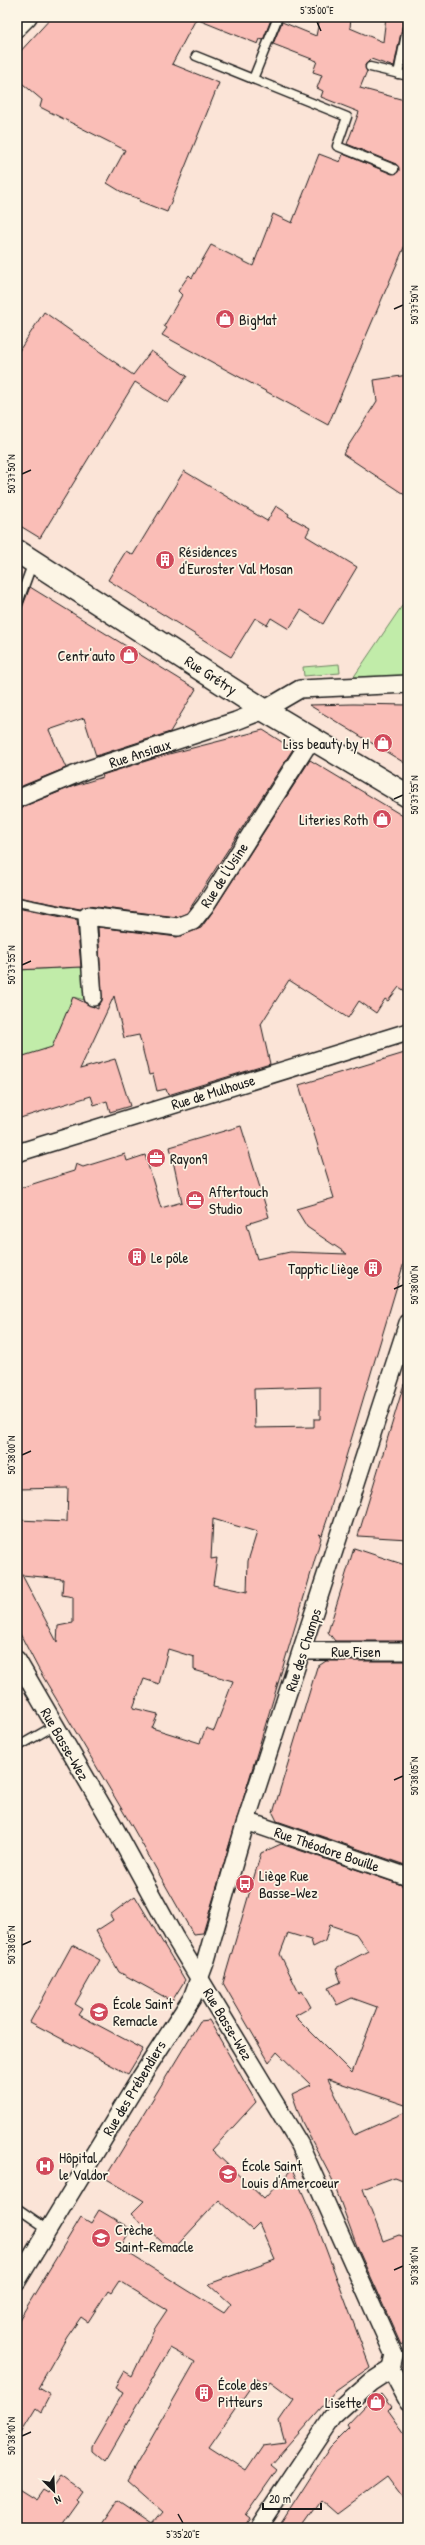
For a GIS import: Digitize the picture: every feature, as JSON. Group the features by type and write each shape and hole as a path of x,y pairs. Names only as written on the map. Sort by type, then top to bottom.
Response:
{"street":[{"path":"17,28 28,17"},
{"name":"Rue Grétry","path":"25,556 264,710 408,796"},
{"name":"Rue Ansiaux","path":"17,799 86,770 236,722 264,710 300,689 408,684"},
{"name":"Rue de l'Usine","path":"87,916 178,927 193,921 205,906 312,738"},
{"path":"87,916 93,997"},
{"name":"Rue de Mulhouse","path":"17,1152 408,1032"},
{"name":"Rue des Champs","path":"200,1977 246,1821 303,1651 408,1323"},
{"name":"Rue Fisen","path":"303,1651 408,1651"},
{"name":"Rue Basse-Wez","path":"17,1660 54,1726 112,1823 175,1938 200,1977 300,2145 394,2355 391,2369"},
{"name":"Rue Théodore Bouille","path":"246,1821 408,1877"},
{"name":"Rue des Prébendiers","path":"17,2282 50,2230 141,2077 192,1998 200,1977"},
{"path":"258,2528 332,2417 371,2382 391,2369 408,2401"}],"lane":[{"path":"254,79 278,17"},
{"path":"398,74 408,24"},
{"path":"196,56 347,117 337,146 394,169"},
{"path":"370,67 408,76"},
{"path":"17,606 25,556"},
{"name":"Rue de l'Usine","path":"17,902 87,916"},
{"path":"19,1746 54,1726"},
{"path":"17,2208 50,2230"}],"green space":[{"path":"408,597 408,676 353,678"},
{"path":"339,664 340,673 304,676 303,667"},
{"path":"85,967 89,1001 73,997 55,1041 72,1044 17,1058 17,970"}],"building":[{"path":"52,17 272,17 263,40 260,39 258,44 196,19 172,64 219,83 167,212 139,201 140,199 125,194 107,183 125,150 40,107 42,100 17,79 17,55"},
{"path":"320,17 351,17 350,28 383,42 386,17 408,17 403,23 394,67 371,59 365,65 367,71 360,88 408,101 408,238 328,425 162,335 167,328 164,326 182,295 178,291 189,275 192,278 211,245 253,266 273,214 292,223 319,154 340,162 343,154 392,174 399,171 396,164 347,144 359,112 321,97 323,91 317,88 322,75 313,72 317,61 273,44 282,22 316,36"},
{"path":"44,312 133,375 151,351 187,376 168,403 135,382 40,538 17,524 17,354"},
{"path":"408,375 408,497 343,454 377,401 374,380"},
{"name":"Résidences d'Euroster Val Mosan","path":"184,471 267,521 276,506 289,514 288,516 310,528 306,536 357,567 323,624 301,610 289,629 271,618 267,625 255,618 231,657 108,580 126,551 133,555"},
{"path":"30,587 196,689 170,732 96,756 84,718 49,730 66,768 17,788 17,611 22,608"},
{"path":"309,705 408,705 408,765"},
{"path":"263,730 293,749 187,913 177,917 88,906 80,909 17,897 17,809 74,786 103,777 102,775 165,755"},
{"path":"310,760 408,819 408,993 399,987 388,1001 385,999 376,1013 359,1001 348,1018 289,980 261,1024 270,1064 168,1095 166,1089 157,1091 153,1074 149,1075 139,1035 124,1038 114,996 80,1069 115,1059 130,1106 110,1112 107,1101 94,1105 91,1096 17,1119 17,1058 52,1047 73,997 98,1009 98,1006 102,1001 98,927 177,937 201,928"},
{"path":"17,908 77,920 81,967 17,970"},
{"path":"408,1052 408,1249 328,1517 322,1535 319,1534 321,1538 306,1590 203,1933 193,1934 133,1828 39,1670 17,1628 17,1520 67,1522 68,1488 17,1489 17,1189 74,1171 76,1164 83,1167 125,1154 127,1161 145,1155 161,1208 182,1202 170,1147 241,1126 269,1217 247,1224 257,1259 290,1252 347,1254 307,1227 296,1209 334,1198 299,1085","holes":["320,1387 320,1419 314,1419 314,1427 255,1428 254,1389","213,1519 257,1532 248,1561 247,1592 213,1585 217,1558 211,1559","22,1575 63,1579 62,1595 73,1597 73,1623 58,1626 57,1642","168,1649 194,1657 194,1670 233,1681 214,1731 206,1728 200,1743 152,1728 158,1714 133,1708 144,1679 159,1684"]},
{"path":"404,1384 408,1384 408,1539 358,1536"},
{"path":"354,1548 408,1566 408,1641 335,1641 328,1632"},
{"path":"326,1661 408,1661 408,1866 277,1821 273,1813 317,1667"},
{"path":"281,1844 408,1887 408,2106 328,2079 354,2135 408,2111 408,2182 395,2177 363,2189 383,2241 399,2235 408,2238 408,2340 401,2345 358,2249 332,2179 302,2122 292,2094 311,2085 277,2052 269,2062 223,1983 261,1853","holes":["330,1925 356,1934 368,1951 336,1968 341,1982 328,1988 337,2005 352,1998 377,2007 352,2073 295,2016 311,2007 302,1991 299,1993 280,1954 288,1933 311,1940 313,1947 325,1941"]},
{"path":"135,1896 185,1980 172,2001 119,1972 96,1931 113,1920 110,1915"},
{"path":"72,1945 100,1960 75,2004 83,2009 79,2015 143,2049 128,2074 30,2022"},
{"path":"209,2020 256,2102 212,2150 264,2199 292,2169 318,2228 370,2367 336,2391 271,2465 277,2470 245,2516 249,2519 243,2528 100,2528 118,2501 152,2524 162,2512 127,2481 195,2362 170,2348 105,2462 92,2451 92,2446 123,2392 115,2387 124,2371 132,2376 155,2328 167,2310 119,2281 111,2293 108,2291 88,2322 81,2317 67,2337 38,2388 50,2395 41,2412 36,2408 17,2439 17,2323 81,2217 91,2223 99,2210 131,2229 120,2248 224,2313 231,2304 209,2284 275,2260 259,2223 252,2230 219,2200 172,2251 131,2214 144,2201 105,2178 200,2021","holes":["257,2378 267,2385 270,2381 294,2399 279,2421 285,2443 263,2446 246,2471 209,2447"]},
{"path":"381,2394 391,2407 388,2410 408,2438 408,2505 387,2477 337,2514 321,2500 301,2528 278,2528 330,2447 349,2428 347,2425 365,2406"},
{"path":"60,2476 81,2491 76,2498 78,2500 58,2528 17,2528 17,2488 36,2500 43,2490 48,2493"}],"place":[{"name":"BigMat","path":"225,319"},
{"name":"Résidences d'Euroster Val Mosan","path":"165,560"},
{"name":"Centr'auto","path":"129,655"},
{"name":"Liss beauty by H","path":"383,743"},
{"name":"Literies Roth","path":"382,819"},
{"name":"Rayon9","path":"156,1158"},
{"name":"Aftertouch Studio","path":"195,1200"},
{"name":"Le pôle","path":"137,1257"},
{"name":"Tapptic Liège","path":"373,1268"},
{"name":"Liège Rue Basse-Wez","path":"245,1884"},
{"name":"École Saint Remacle","path":"99,2012"},
{"name":"Hôpital le Valdor","path":"45,2166"},
{"name":"École Saint Louis d'Amercoeur","path":"228,2174"},
{"name":"Crèche Saint-Remacle","path":"101,2238"},
{"name":"École des Pitteurs","path":"204,2393"},
{"name":"Lisette","path":"376,2402"}]}
